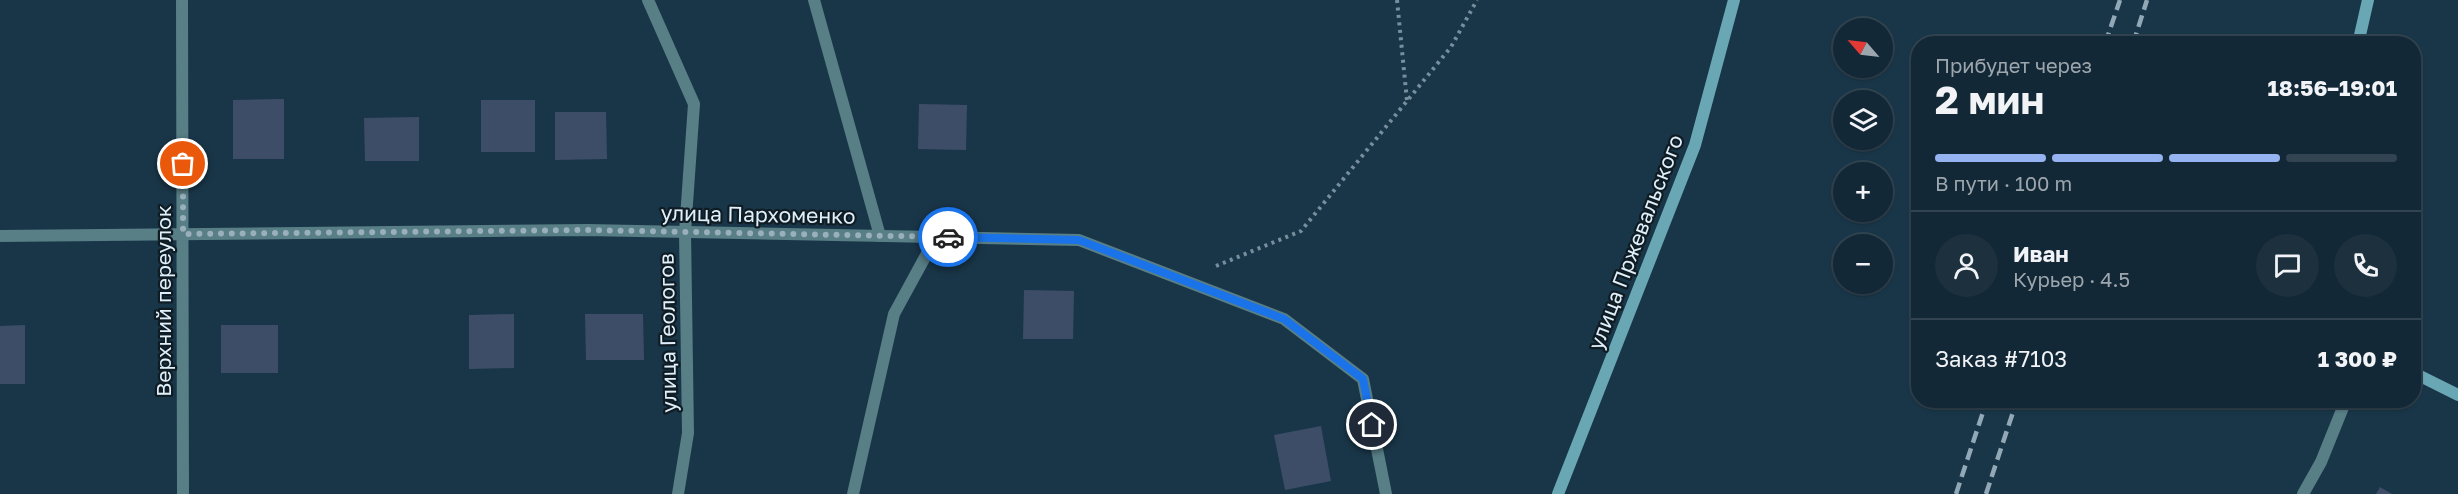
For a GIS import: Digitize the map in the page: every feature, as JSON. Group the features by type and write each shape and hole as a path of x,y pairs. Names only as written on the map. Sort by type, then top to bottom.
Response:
{"street":[{"name":"Верхний переулок","path":"182,0 183,494"},
{"name":"улица Геологов","path":"648,0 694,104 685,232 688,433 678,494"},
{"path":"814,0 880,236"},
{"name":"улица Пржевальского","path":"1558,494 1695,145 1734,0"},
{"path":"2360,36 2368,0"},
{"name":"улица Пархоменко","path":"0,236 587,230 1079,240 1284,319 1363,379 1386,494"},
{"path":"853,494 894,314 936,237"},
{"path":"2421,376 2458,395"},
{"path":"2303,494 2321,462 2343,408"}],"path":[{"path":"1397,0 1407,102"},
{"path":"1183,280 1301,231 1451,47 1477,0"}],"building":[{"path":"284,99 284,159 233,159 233,100"},
{"path":"481,100 535,100 535,152 481,152"},
{"path":"919,104 967,105 966,150 918,149"},
{"path":"555,112 606,112 607,159 555,160"},
{"path":"419,117 419,161 365,161 364,118"},
{"path":"1024,290 1074,291 1073,339 1023,339"},
{"path":"514,314 514,368 469,369 469,315"},
{"path":"585,314 643,314 644,360 586,360"},
{"path":"25,325 25,384 0,384 0,326"},
{"path":"221,325 278,325 278,373 221,373"},
{"path":"1321,426 1331,481 1285,490 1274,435"},
{"path":"2380,487 2392,494 2376,494"}],"railway":[{"path":"2108,36 2120,0"},
{"path":"2136,36 2147,0"},
{"path":"1956,494 1984,408"},
{"path":"1986,494 2014,408"}],"way so far":[{"path":"183,164 183,234 587,230 948,237"}],"route":[{"path":"948,237 1079,240 1284,319 1363,379 1372,425"}]}
